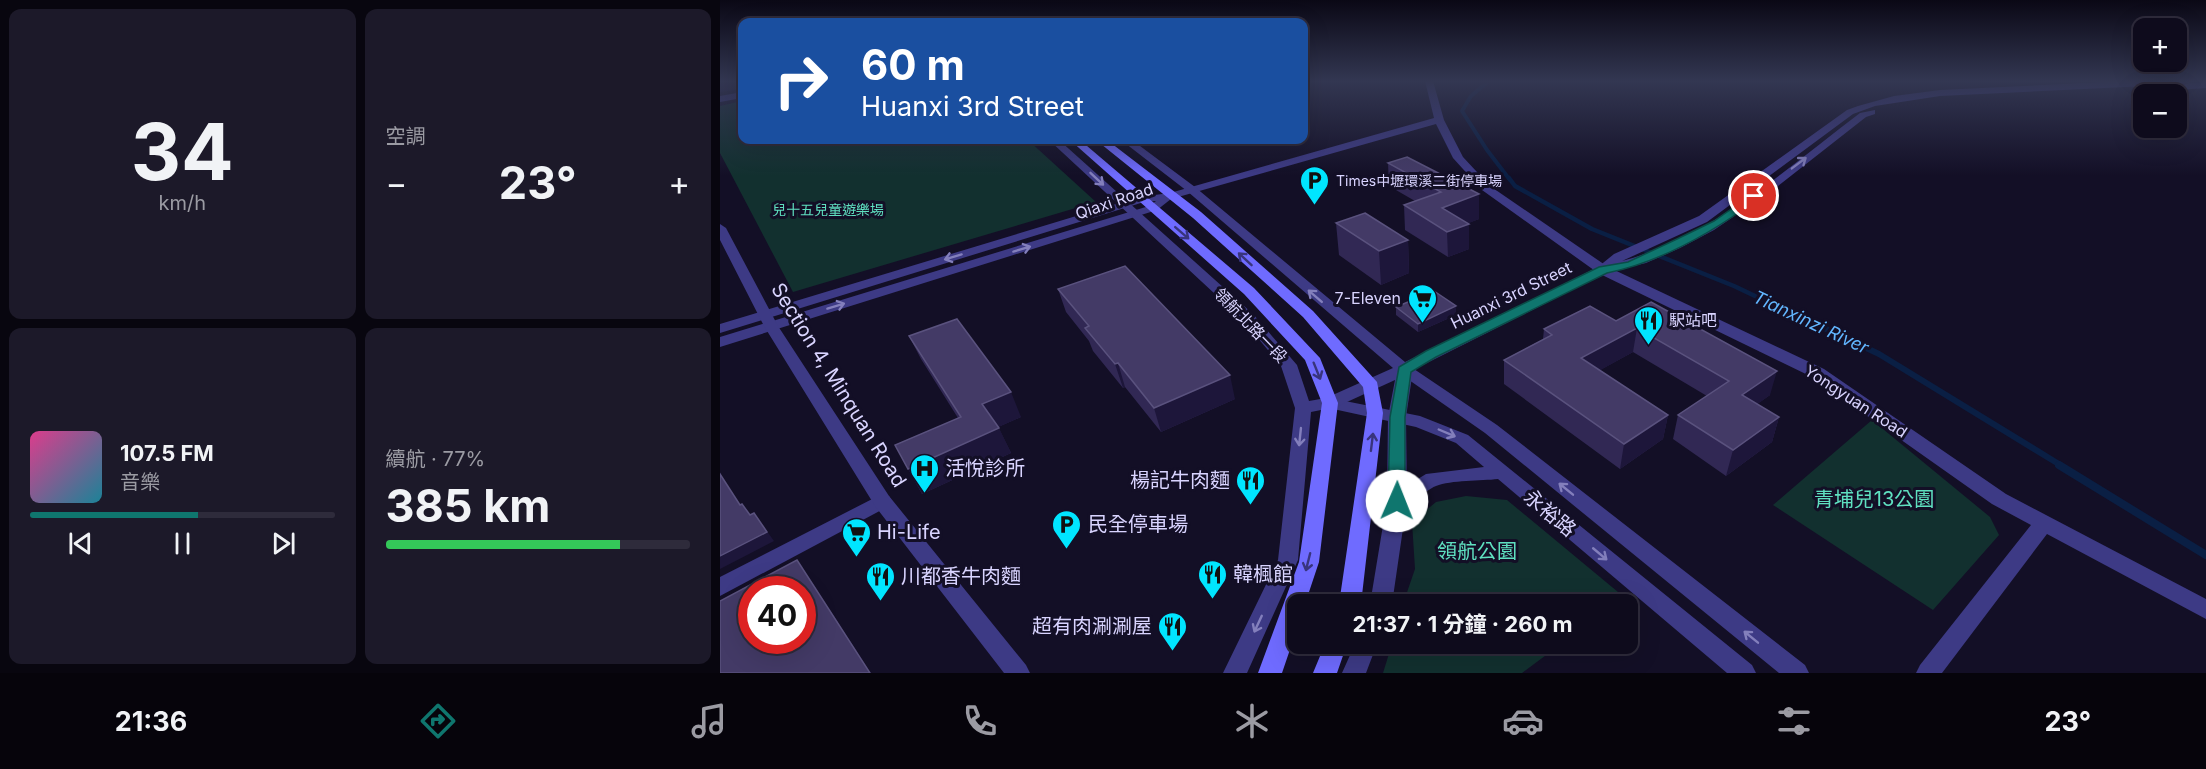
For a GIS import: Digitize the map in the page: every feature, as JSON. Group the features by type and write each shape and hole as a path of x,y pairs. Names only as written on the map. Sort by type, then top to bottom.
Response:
{"main road":[{"path":"1079,144 1249,291 1312,358 1330,403 1309,562 1270,673"},
{"path":"1106,144 1197,215 1308,314 1371,386 1375,413 1351,594"},
{"path":"1325,673 1332,654"}],"street":[{"name":"Yongyuan Road","path":"1437,112 1458,158 1486,188 1604,270 1818,373 1999,499 2206,610"},
{"path":"1604,270 1631,265 1676,238 1849,112"},
{"path":"1604,270 1619,257 1718,224 1863,115 1872,112"},
{"name":"Qiaxi Road","path":"720,329 769,320 1191,189 1439,120"},
{"path":"1814,138 1828,142"},
{"name":"領航北路一段","path":"1058,144 1248,317 1289,365 1303,408 1288,560 1235,673"},
{"path":"1131,144 1191,189 1404,370 1397,417 1397,501 1383,594"},
{"name":"Section 4, Minquan Road","path":"720,228 769,320 882,501 1018,673"},
{"name":"Huanxi 3rd Street","path":"1303,408 1330,403 1371,386 1431,354 1604,270"},
{"name":"Qiaxi Road","path":"720,342 769,320"},
{"name":"永裕路","path":"1404,370 1491,429 1797,673"},
{"name":"永裕路","path":"1330,403 1420,422 1462,440 1744,673"},
{"path":"1397,501 1433,478 1500,472"},
{"path":"720,587 882,501"},
{"path":"1928,673 2043,524"},
{"path":"1354,673 1362,654"}],"green space":[{"name":"兒十五兒童遊樂場","path":"720,112 738,112 738,144 1032,144 1096,202 793,292 720,153"},
{"name":"青埔兒13公園","path":"1872,420 1990,517 1999,535 1933,610 1773,505"},
{"name":"領航公園","path":"1466,496 1507,500 1620,594 1406,594 1415,569 1412,522 1436,502"},
{"path":"1389,654 1548,654 1522,673 1383,673"}],"building":[{"path":"1407,157 1479,194 1442,208 1469,224 1447,232 1404,205 1441,192 1388,163"},
{"path":"1365,213 1408,240 1379,251 1336,223"},
{"path":"1125,266 1230,375 1154,408 1118,363 1115,364 1085,328 1089,326 1058,289"},
{"path":"1434,291 1456,306 1418,324 1396,307"},
{"path":"1651,302 1777,371 1742,395 1779,417 1733,450 1678,415 1729,381 1637,328 1581,358 1668,415 1624,444 1504,360 1552,335 1544,329 1590,306 1616,321"},
{"path":"957,319 1011,392 982,404 999,428 908,469 895,445 961,417 909,336"},
{"path":"720,474 740,505 742,504 750,515 754,513 767,532 720,556"},
{"path":"797,560 807,576 767,576"},
{"path":"816,589 870,673 720,673 720,601 738,591 738,654 816,654"}],"waterway":[{"name":"Tianxinzi River","path":"1463,112 1510,180"},
{"name":"Tianxinzi River","path":"1509,178 1515,186 1592,229 1734,286 1774,305"},
{"name":"Tianxinzi River","path":"1771,303 1879,354 2062,466"},
{"name":"Tianxinzi River","path":"2059,465 2206,555"}],"place":[{"name":"Times中壢環溪二街停車場","path":"1315,206"},
{"name":"7-Eleven","path":"1422,324"},
{"name":"駅站吧","path":"1648,346"},
{"name":"活悅診所","path":"924,494"},
{"name":"楊記牛肉麵","path":"1251,506"},
{"name":"民全停車場","path":"1067,550"},
{"name":"Hi-Life","path":"856,558"},
{"name":"韓楓館","path":"1212,600"},
{"name":"川都香牛肉麵","path":"880,602"},
{"name":"超有肉涮涮屋","path":"1173,652"}],"route":[{"path":"1397,501 1397,417 1404,370 1431,354 1604,270 1631,265 1682,242 1718,224 1754,196"}]}
